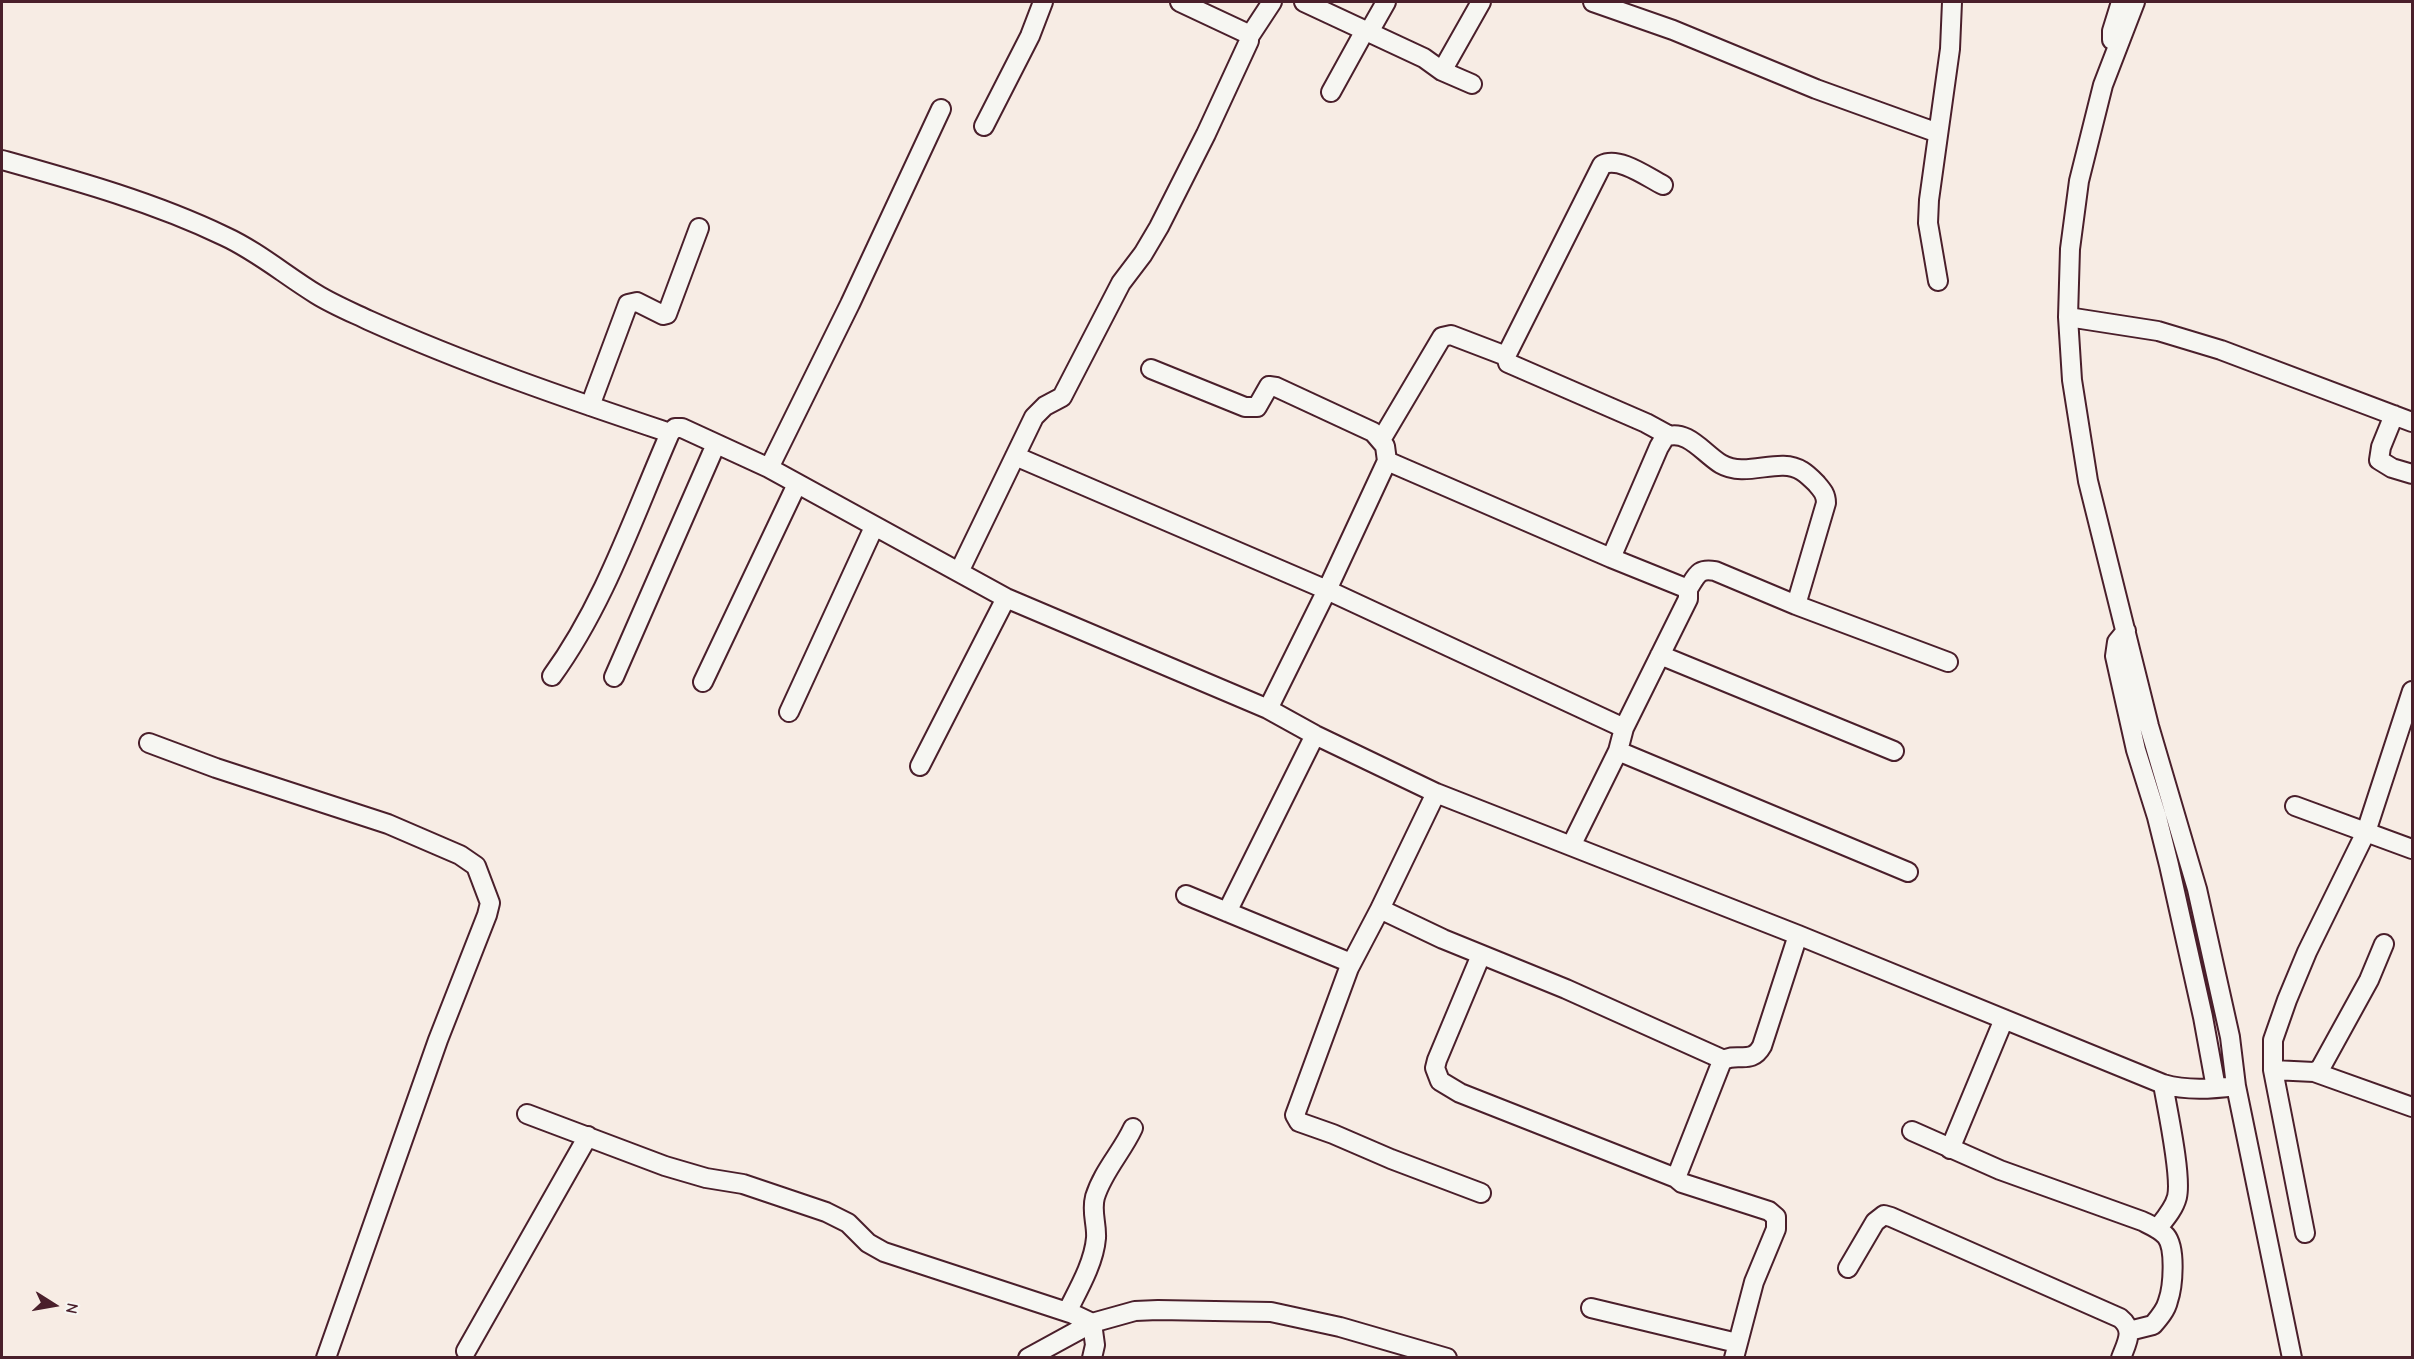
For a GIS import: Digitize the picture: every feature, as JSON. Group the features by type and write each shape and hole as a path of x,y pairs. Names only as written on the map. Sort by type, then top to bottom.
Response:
{"street":[{"path":"984,126 1030,36 1043,2"},
{"path":"1180,2 1249,37"},
{"path":"959,572 1034,417 1045,406 1062,397 1070,385 1121,283 1143,254 1159,227 1206,134 1249,37 1272,2"},
{"path":"1304,2 1424,58 1442,71 1472,84"},
{"path":"1331,92 1363,34 1369,32 1386,2"},
{"path":"1442,71 1481,2"},
{"path":"1593,2 1673,30 1816,89 1938,133"},
{"path":"1938,281 1928,223 1950,49 1952,2"},
{"path":"2116,53 2112,44 2112,31 2121,2"},
{"path":"2135,2 2103,85 2079,180 2070,249 2068,317 2072,380 2088,481 2149,726 2197,889 2230,1037 2236,1086 2292,1358"},
{"path":"770,468 941,109"},
{"path":"2,160 92,185 224,236 256,253 316,294 367,320 590,406 670,433"},
{"path":"1663,185 1620,164 1609,162 1602,165 1506,357 1508,363 1646,423 1668,435 1678,435 1691,441 1722,464 1734,468 1756,470 1781,465 1792,466 1802,471 1826,495 1826,503 1796,605"},
{"path":"590,406 628,304 637,302 663,315 667,314 699,228"},
{"path":"2068,317 2158,331 2232,354 2412,422"},
{"path":"1381,441 1442,338 1451,335 1506,357"},
{"path":"1151,369 1245,407 1257,407 1269,386 1276,387 1365,428 1385,446 1387,461 1269,709"},
{"path":"2394,415 2381,447 2379,460 2392,468 2412,474"},
{"path":"552,676 567,656 597,604 670,433 675,428 682,429 770,468 1006,598 1269,709 1315,735 1436,793 1798,935 2163,1084 2176,1088 2236,1086"},
{"path":"1611,558 1659,447 1668,435"},
{"path":"614,678 716,444"},
{"path":"1015,456 1327,590 1624,729"},
{"path":"1387,461 1688,589"},
{"path":"703,682 797,484"},
{"path":"789,712 874,526"},
{"path":"1571,846 1618,751 1624,729 1688,599 1688,589 1699,572 1705,569 1948,662"},
{"path":"920,766 1006,598"},
{"path":"2126,631 2117,642 2115,656 2136,750 2169,865 2216,1088"},
{"path":"1660,655 1894,751"},
{"path":"2305,1233 2272,1070 2273,1040 2286,1000 2366,832 2412,691"},
{"path":"1227,912 1315,735"},
{"path":"149,743 216,768 388,824 452,851 476,866 490,903 438,1040 327,1358"},
{"path":"1618,751 1908,872"},
{"path":"1436,793 1351,963 1295,1115 1299,1122 1358,1143 1391,1159 1481,1193"},
{"path":"2295,806 2412,849"},
{"path":"1186,895 1351,963"},
{"path":"1380,909 1481,956 1566,989 1724,1060 1757,1054 1798,935"},
{"path":"2314,1072 2320,1069 2326,1061 2369,980 2384,944"},
{"path":"1481,956 1437,1060 1435,1068 1440,1081 1460,1093 1676,1178 1682,1183 1769,1211 1776,1217 1776,1229 1754,1282 1735,1350 1591,1308"},
{"path":"1950,1149 2004,1019"},
{"path":"1676,1178 1677,1169 1724,1060"},
{"path":"2272,1070 2314,1072 2412,1107"},
{"path":"2157,1229 2170,1212 2177,1196 2178,1179 2163,1084"},
{"path":"528,1114 665,1166 706,1178 743,1184 826,1212 848,1223 868,1243 884,1252 1067,1312 1092,1323"},
{"path":"1067,1312 1094,1250 1096,1231 1093,1208 1096,1197 1106,1170 1126,1144 1133,1128"},
{"path":"1912,1131 2000,1170 2142,1221 2167,1237 2171,1250 2172,1276 2168,1303 2153,1325 2129,1331"},
{"path":"466,1351 588,1136"},
{"path":"1848,1268 1875,1222 1884,1215 2120,1318 2127,1324 2129,1331 2121,1358"},
{"path":"1028,1358 1092,1323 1135,1311 1271,1312 1340,1327 1447,1358"},
{"path":"1092,1323 1095,1345 1092,1358"}]}
